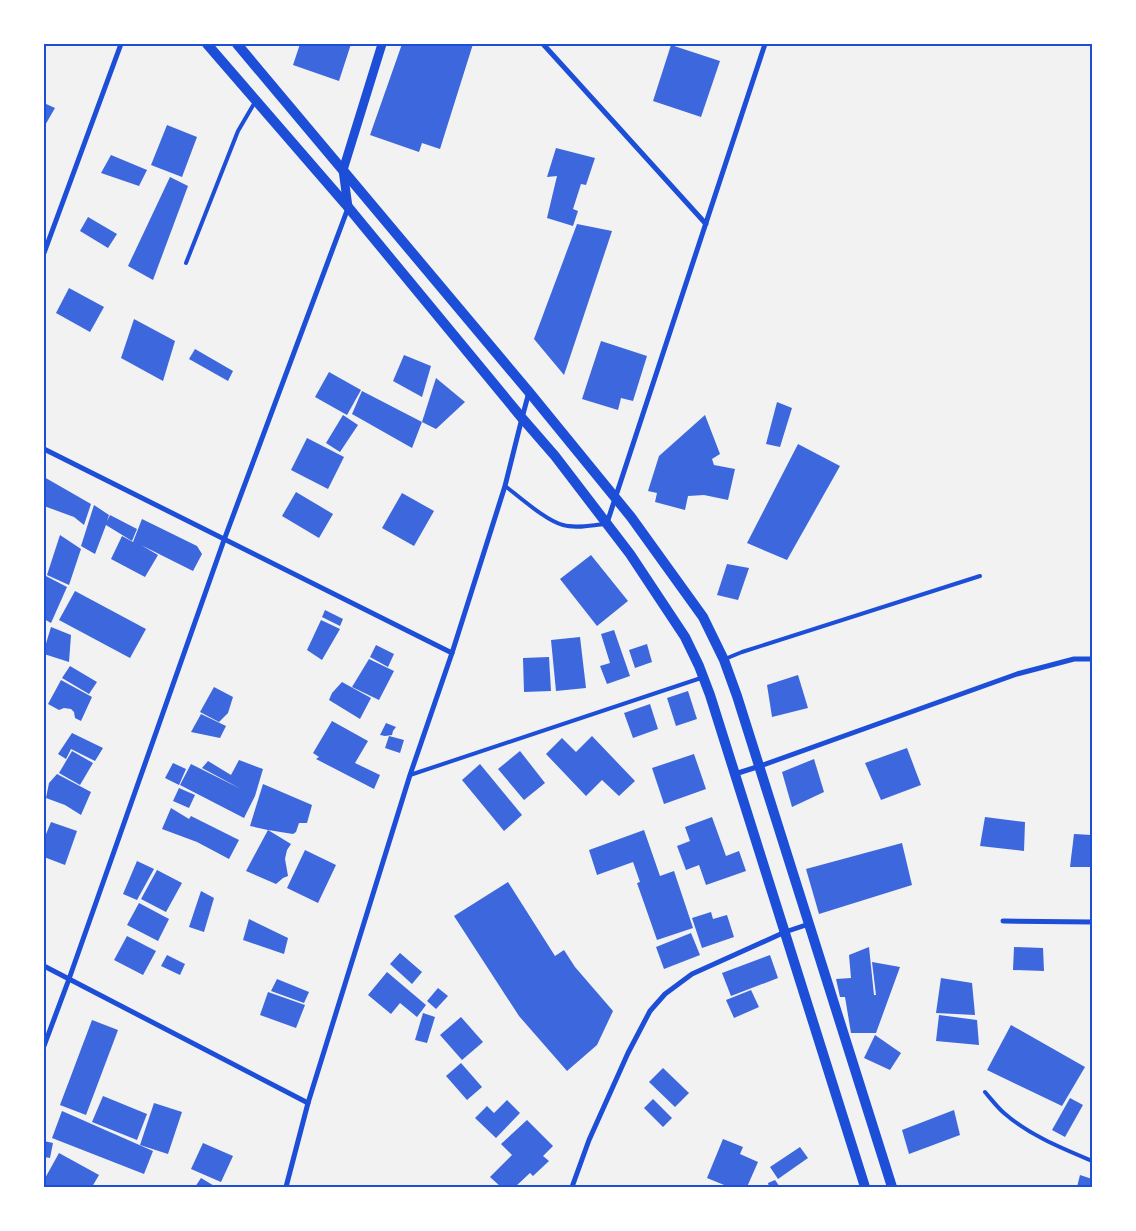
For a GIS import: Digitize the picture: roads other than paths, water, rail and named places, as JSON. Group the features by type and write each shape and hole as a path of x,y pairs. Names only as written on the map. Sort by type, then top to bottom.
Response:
{"main road":[{"path":"207,44 348,207 555,456 630,554 684,637 699,666 735,774 865,1187"},
{"path":"237,44 616,498 703,617 724,660 760,766 892,1187"}],"street":[{"path":"44,253 121,44"},
{"path":"44,1046 224,540 348,207 343,170 382,44"},
{"path":"543,44 706,224"},
{"path":"607,524 765,44"},
{"path":"286,1187 308,1103 410,775 452,653 505,486 529,392"},
{"path":"44,449 452,653"},
{"path":"735,774 1016,674 1074,659 1092,659"},
{"path":"1003,921 1092,922"},
{"path":"572,1187 589,1140 628,1053 655,1005 665,994 692,974 785,932 809,924"},
{"path":"44,966 308,1103"}],"lane":[{"path":"186,263 238,131 256,100"},
{"path":"505,486 551,520 564,526 577,527 607,524"},
{"path":"724,660 742,652 980,576"},
{"path":"410,775 703,677"},
{"path":"985,1092 1003,1112 1031,1133 1092,1161"}]}
